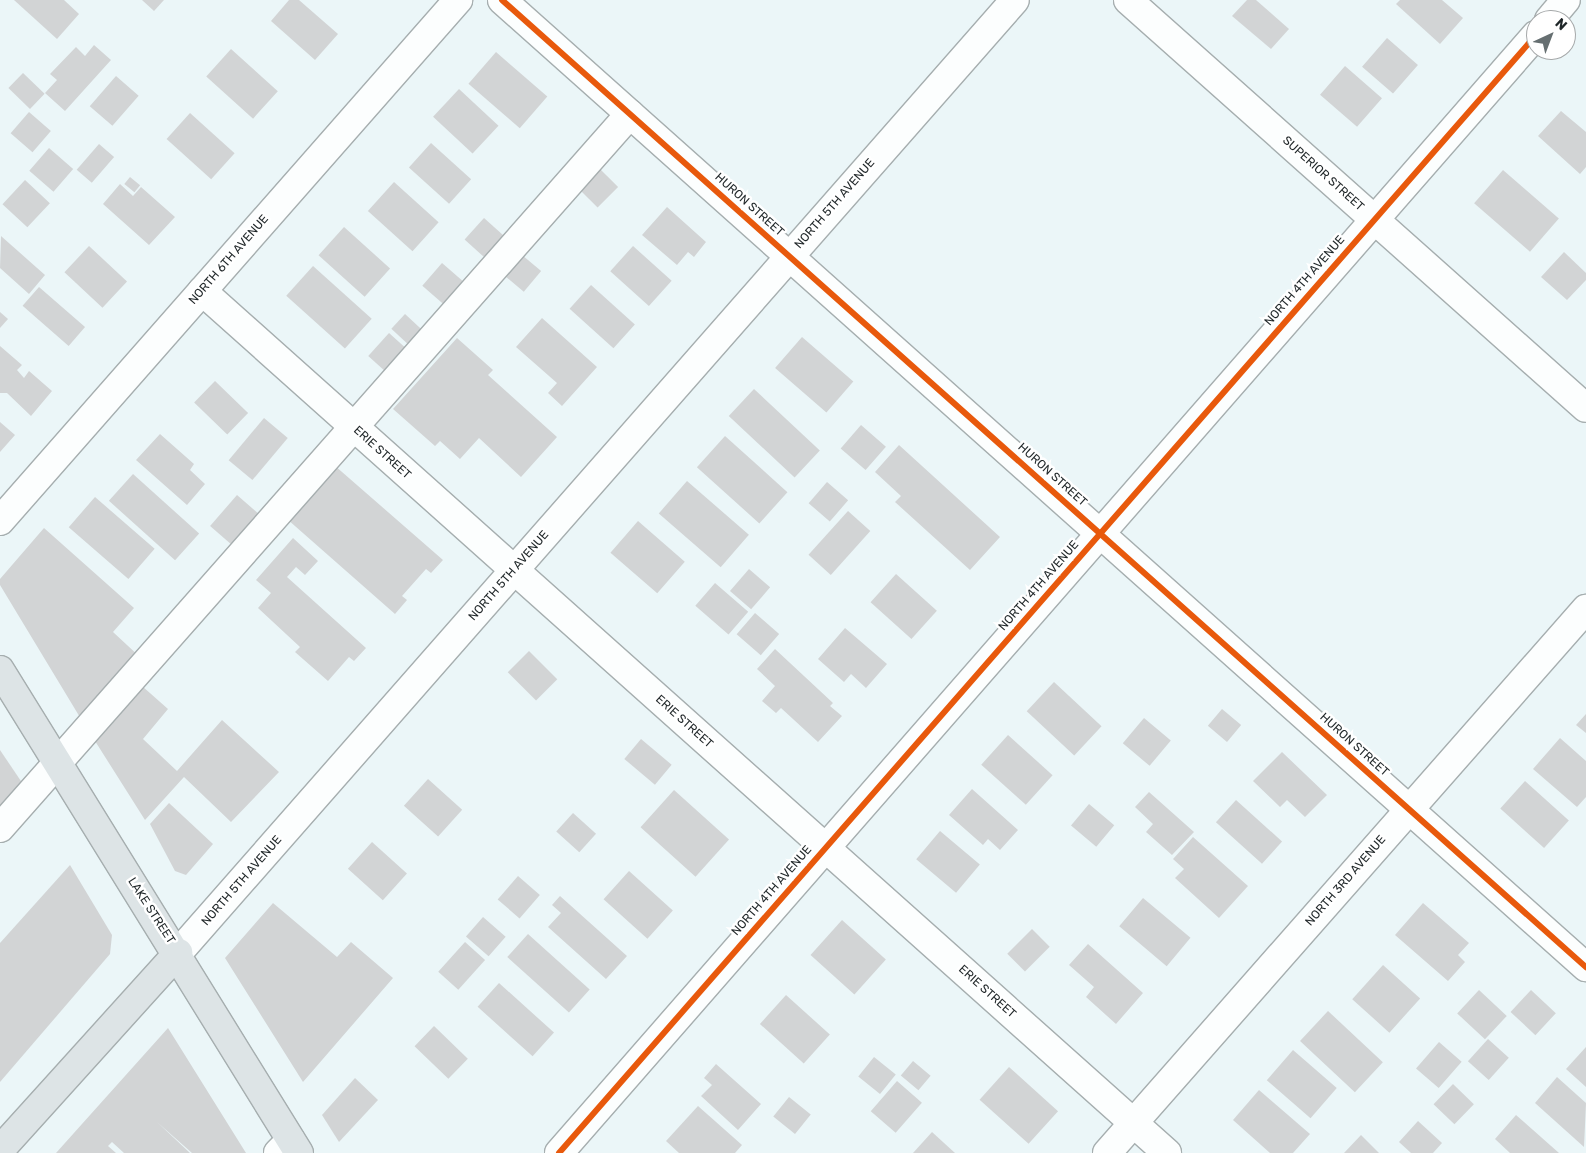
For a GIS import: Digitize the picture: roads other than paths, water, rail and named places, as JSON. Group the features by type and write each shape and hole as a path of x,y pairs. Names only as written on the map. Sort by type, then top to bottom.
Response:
{"main road":[{"name":"LAKE STREET","path":"0,670 56,764 178,953 289,1149"},
{"name":"NORTH 5TH AVENUE","path":"0,1150 178,953"}],"street":[{"name":"NORTH 6TH AVENUE","path":"0,521 458,0"},
{"name":"HURON STREET","path":"502,0 1586,967"},
{"name":"NORTH 5TH AVENUE","path":"178,953 1015,0"},
{"name":"SUPERIOR STREET","path":"1128,0 1586,408"},
{"path":"1558,10 1566,0"},
{"name":"NORTH 4TH AVENUE","path":"559,1153 1526,45"},
{"path":"0,828 630,114"},
{"name":"ERIE STREET","path":"202,291 1167,1153"},
{"name":"NORTH 3RD AVENUE","path":"1107,1153 1586,608"}]}
